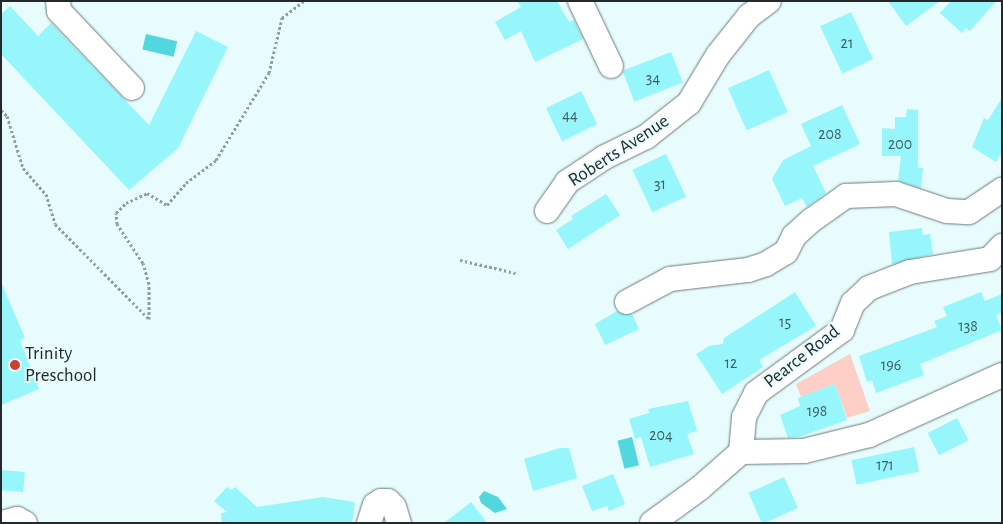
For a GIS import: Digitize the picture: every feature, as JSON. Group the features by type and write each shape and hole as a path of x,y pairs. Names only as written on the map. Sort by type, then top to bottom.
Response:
{"street":[{"path":"58,1 59,11 132,88"},
{"path":"580,1 611,66"},
{"name":"Roberts Avenue","path":"547,211 567,182 605,157 646,137 689,103 718,56 749,16 769,1"},
{"path":"627,302 670,279 748,270 766,264 786,252 794,236 846,196 896,194 946,211 969,212 1002,190"},
{"name":"Pearce Road","path":"741,452 744,417 756,393 842,330 853,303 869,288 910,272 990,258 1002,246"},
{"path":"652,523 700,488 741,452 804,451 870,435 1002,375"},
{"path":"369,523 375,505 381,501 388,501 399,523"},
{"path":"2,523 17,519 25,523"}],"path":[{"path":"1,110 7,116 23,168 46,194 55,224 149,319 148,284 143,263 117,224 116,213 126,203 147,193 167,204 186,184 216,160 269,74 282,18 304,1"},
{"path":"460,260 516,273"}],"shaded area":[{"path":"850,354 870,411 847,418 835,384 801,397 796,384"}],"water":[{"path":"146,34 177,41 174,57 142,50"},
{"path":"632,437 639,465 624,469 617,441"},
{"path":"484,491 498,497 507,509 495,513 481,503 479,497"}],"building":[{"path":"517,1 557,1 569,22 574,20 583,39 535,62 521,31 505,40 495,22 521,7"},
{"path":"888,1 940,1 906,26"},
{"path":"951,1 996,1 970,31 966,28 962,33 940,13"},
{"path":"10,6 38,36 51,23 149,125 196,31 228,47 178,148 129,190 1,54 1,14"},
{"path":"851,12 873,59 842,73 820,26"},
{"path":"671,52 683,83 634,101 622,71"},
{"path":"769,70 788,112 747,130 728,88"},
{"path":"581,91 597,124 562,141 546,108"},
{"path":"1002,98 1002,152 996,162 972,147 984,118 988,120"},
{"path":"842,105 860,144 813,166 826,193 807,207 802,198 785,206 772,179 783,160 811,146 801,124"},
{"path":"907,109 918,110 918,168 923,168 921,188 898,181 901,156 882,156 882,128 895,129 895,117 906,117"},
{"path":"666,154 686,197 652,212 632,170"},
{"path":"606,194 620,215 568,249 556,230 573,219 571,216"},
{"path":"922,228 923,235 930,234 933,254 892,264 889,232"},
{"name":"Trinity Preschool","path":"1,282 25,338 20,341 39,389 1,405"},
{"path":"795,292 816,326 759,360 763,367 722,394 696,354 709,346 723,344 724,338"},
{"path":"981,292 985,301 1002,294 1002,313 996,315 1002,330 920,364 924,375 876,393 872,380 867,382 859,356 937,327 934,321 947,316 943,307"},
{"path":"617,311 632,314 639,329 605,345 595,324"},
{"path":"835,384 847,420 799,437 788,438 780,415 800,406 798,398"},
{"path":"688,401 697,431 687,434 694,454 650,467 641,437 635,439 629,419 649,413 648,409"},
{"path":"957,418 968,440 939,455 928,433"},
{"path":"914,447 919,471 857,485 851,460"},
{"path":"560,448 569,448 577,478 533,491 524,459"},
{"path":"1,470 25,472 23,492 1,490"},
{"path":"613,474 625,504 609,511 607,506 592,511 582,486"},
{"path":"784,477 798,508 762,523 748,493"},
{"path":"227,487 231,490 235,487 257,507 323,497 355,502 352,523 222,523 221,513 227,512 214,501"},
{"path":"471,502 487,523 444,523"}],"place":[{"name":"Trinity Preschool","path":"15,365"}]}
